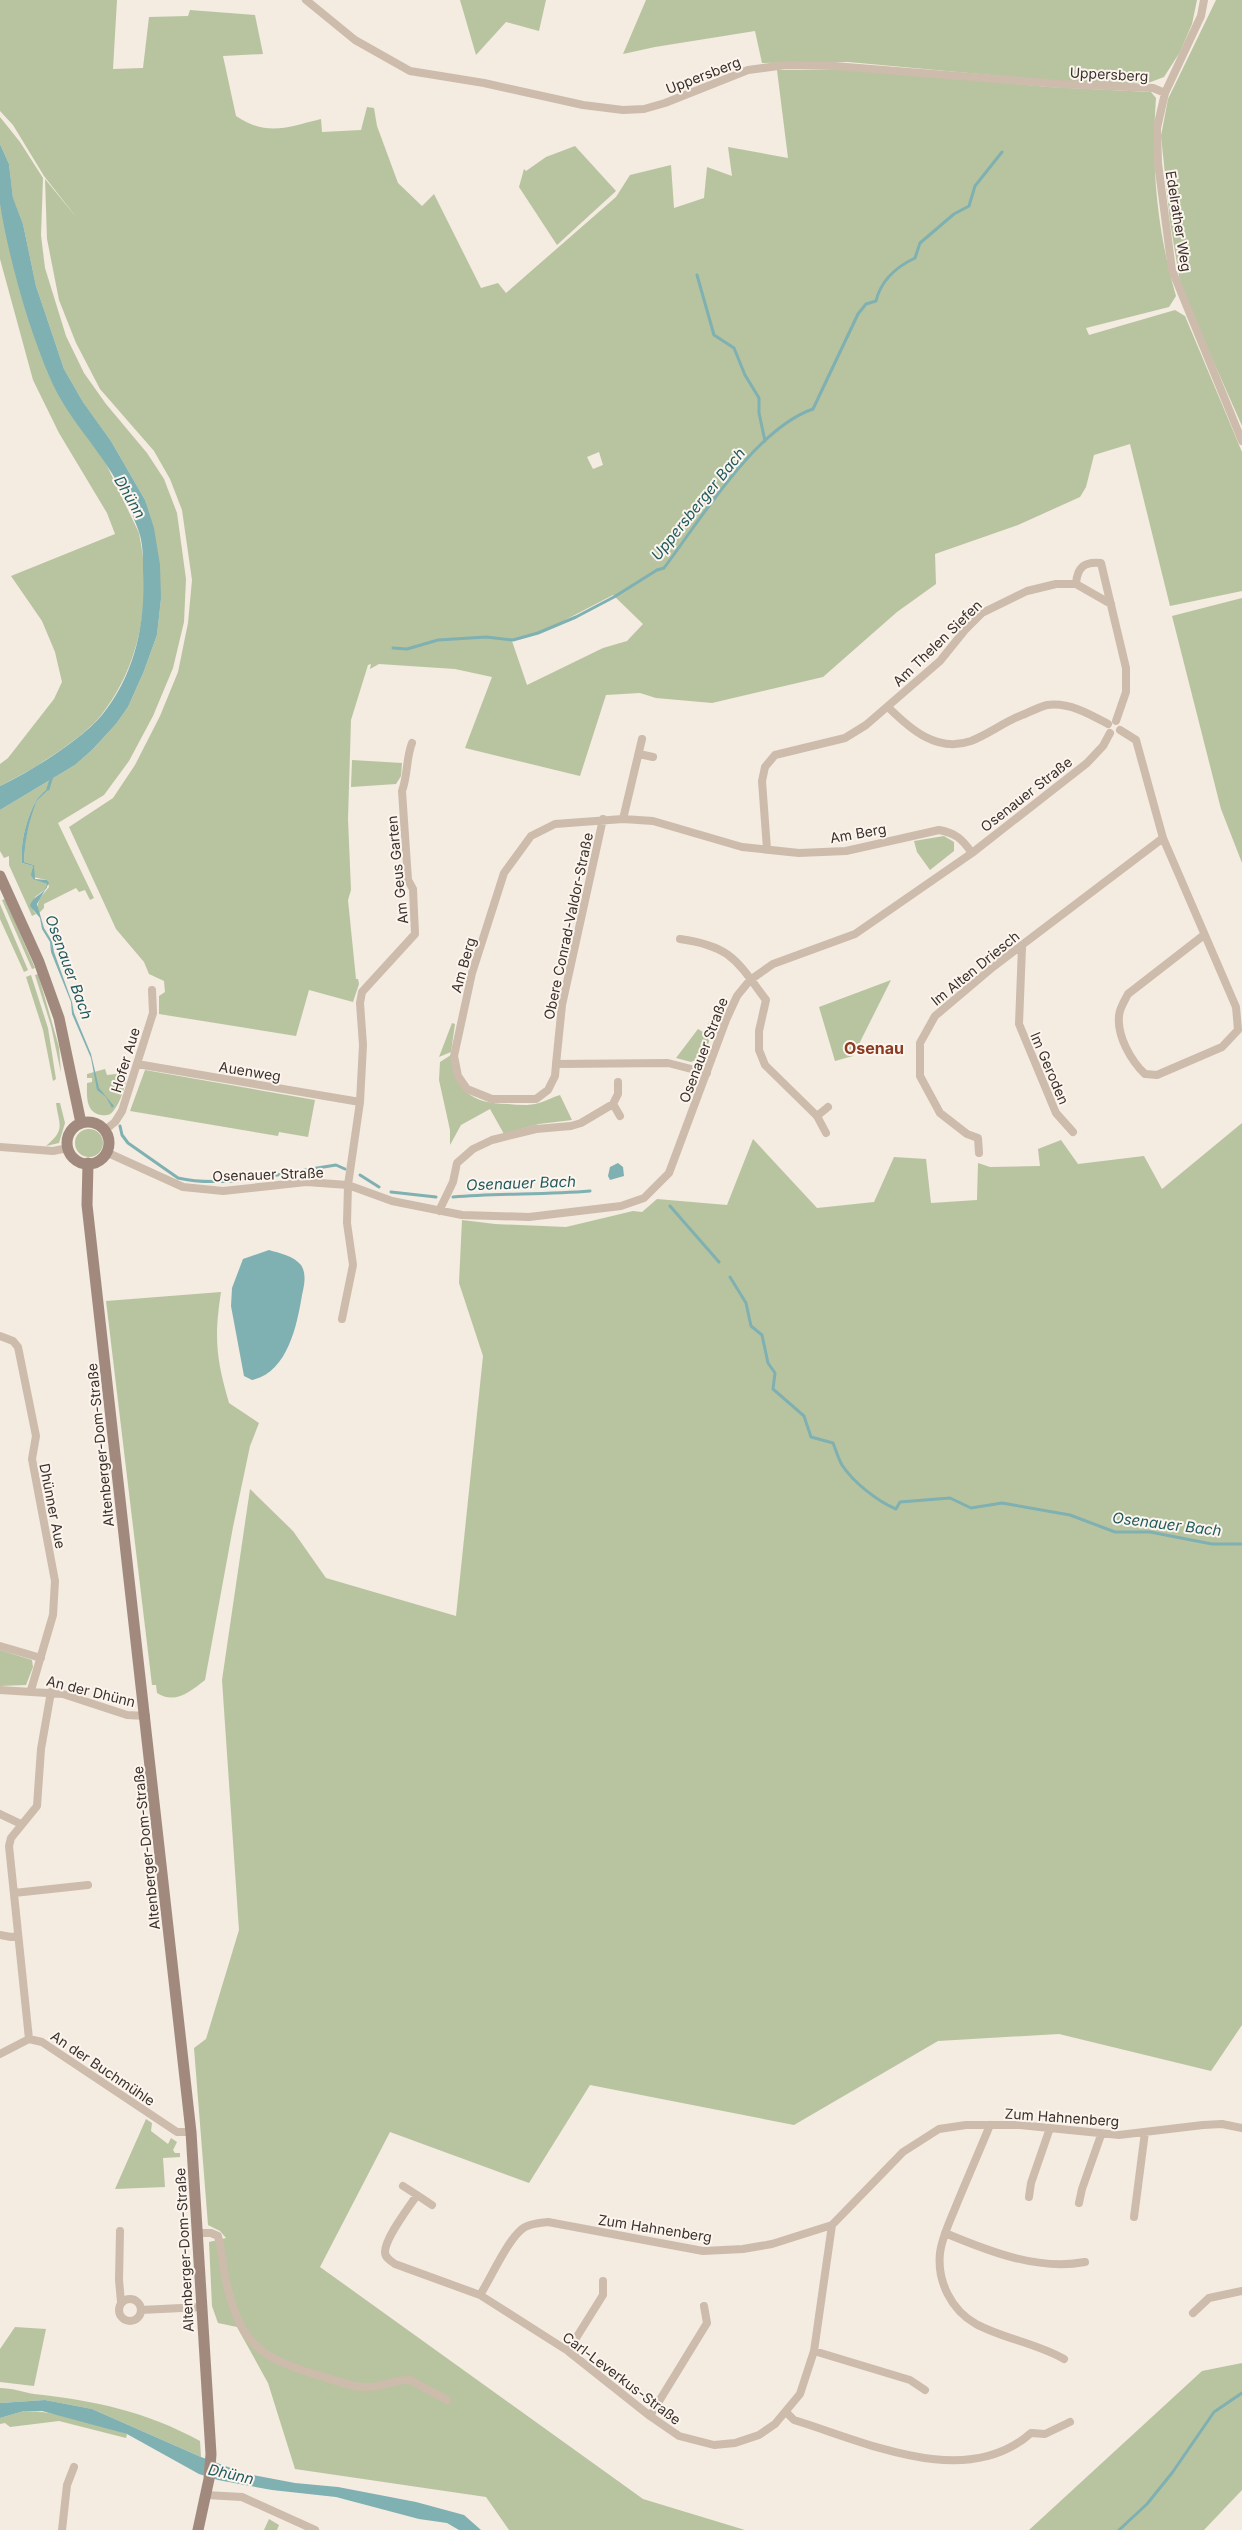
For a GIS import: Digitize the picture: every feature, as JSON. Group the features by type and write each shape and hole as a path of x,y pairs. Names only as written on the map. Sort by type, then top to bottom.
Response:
{"main road":[{"path":"0,876 39,962 59,1018 82,1123"},
{"path":"92,1122 105,1130 109,1140 106,1152 96,1161 88,1163 76,1160 68,1148 70,1134 82,1123 92,1122"},
{"name":"Altenberger-Dom-Straße","path":"88,1163 87,1205 146,1716 191,2132 199,2233 211,2454 209,2478 198,2530"}],"street":[{"name":"Uppersberg","path":"306,0 355,40 410,71 484,83 583,105 623,110 644,109 665,103 748,70 786,66 834,66 1060,84 1153,88 1165,93"},
{"name":"Edelrather Weg","path":"1204,0 1201,16 1165,93 1157,128 1158,164 1172,270 1242,441"},
{"path":"1111,604 1076,584 1078,569 1084,564 1101,563 1111,604 1126,668 1126,692 1112,723 1107,729 1110,733 1115,734 1120,730"},
{"name":"Am Thelen Siefen","path":"767,849 762,781 765,767 775,755 845,738 866,725 940,661 964,630 982,612 1027,591 1056,584 1076,584"},
{"path":"888,707 912,730 932,741 953,744 970,741 1012,719 1047,705 1068,706 1120,725 1120,730 1136,740 1163,838 1236,1007 1238,1030 1222,1047 1157,1075 1145,1074 1126,1050 1118,1016 1128,994 1204,935"},
{"name":"Osenauer Straße","path":"106,1152 183,1187 224,1191 306,1182 348,1185 392,1201 462,1215 529,1217 621,1206 644,1198 669,1173 730,1012 737,996 750,980 773,964 855,934 972,853 1087,763 1103,746 1110,733"},
{"path":"623,819 642,739"},
{"name":"Am Geus Garten","path":"348,1185 360,1102 363,1045 360,1003 362,992 415,934 413,889 408,880 402,791 407,778 408,752 412,743"},
{"path":"639,754 653,757"},
{"name":"Obere Conrad-Valdor-Straße","path":"556,1064 562,1005 603,819"},
{"name":"Am Berg","path":"556,1064 555,1076 548,1090 536,1099 492,1099 467,1089 458,1076 454,1056 472,973 504,874 531,836 555,824 623,819 653,821 742,847 799,853 846,851 939,830 951,832 962,839 972,853"},
{"name":"Im Alten Driesch","path":"979,1153 978,1138 967,1134 940,1113 920,1076 920,1044 935,1016 1163,838"},
{"path":"680,939 706,942 725,951 766,1000 759,1031 759,1050 765,1065 817,1116 826,1133"},
{"name":"Im Geroden","path":"1022,947 1019,1024 1056,1113 1073,1132"},
{"name":"Hofer Aue","path":"105,1130 115,1122 122,1111 153,1013 152,990"},
{"path":"556,1064 668,1063 707,1073"},
{"name":"Auenweg","path":"137,1064 360,1102"},
{"path":"439,1211 453,1182 458,1163 473,1149 492,1140 536,1129 572,1126 613,1104 618,1094 618,1082"},
{"path":"613,1104 620,1116"},
{"path":"817,1116 828,1107"},
{"path":"0,1147 53,1150 68,1148"},
{"path":"342,1319 353,1264 347,1224 348,1185"},
{"name":"Dhünner Aue","path":"0,1336 13,1340 18,1347 36,1436 32,1459 55,1581 53,1615 31,1690"},
{"name":"An der Dhünn","path":"0,1646 41,1658"},
{"name":"An der Dhünn","path":"0,1690 31,1690 63,1694 127,1715 146,1716"},
{"path":"29,2039 9,1846 11,1838 21,1824 38,1806 41,1749 51,1692"},
{"path":"0,1814 21,1824"},
{"path":"14,1893 88,1886"},
{"path":"0,1934 11,1937 18,1936"},
{"name":"An der Buchmühle","path":"0,2054 29,2039 42,2042 177,2132 191,2132"},
{"name":"Zum Hahnenberg","path":"480,2295 513,2239 524,2227 536,2222 548,2222 703,2251 722,2251 772,2244 832,2224 902,2152 939,2129 1020,2125 1101,2135 1222,2124 1242,2128"},
{"path":"990,2125 945,2233 940,2253 941,2280 950,2299 960,2313 986,2329 1046,2348 1064,2359"},
{"path":"1029,2196 1031,2183 1050,2128"},
{"path":"1134,2217 1145,2132"},
{"path":"1079,2203 1101,2135"},
{"path":"403,2186 432,2205"},
{"name":"Carl-Leverkus-Straße","path":"417,2195 389,2240 385,2252 388,2259 395,2264 480,2295 568,2351 650,2416 679,2436 714,2445 739,2442 758,2435 775,2424 787,2413 800,2394 814,2351 832,2224"},
{"path":"120,2232 118,2280 121,2302 118,2310 124,2319 136,2319 141,2310 138,2302 133,2299 121,2302"},
{"path":"199,2233 211,2233 218,2236 226,2283 241,2326 249,2340 263,2352 295,2368 364,2388 410,2380 447,2400"},
{"path":"945,2233 1014,2258 1067,2266 1085,2262"},
{"path":"568,2351 603,2295 603,2281"},
{"path":"1193,2313 1209,2298 1242,2291"},
{"path":"650,2416 707,2323 704,2306"},
{"path":"141,2310 202,2307"},
{"path":"814,2351 910,2380 925,2390"},
{"path":"787,2413 794,2420 918,2458 940,2461 966,2461 996,2454 1019,2443 1031,2433 1045,2434 1070,2422"},
{"path":"62,2530 67,2485 74,2467"},
{"path":"206,2495 242,2497 315,2530"}],"green space":[{"path":"0,0 117,0 113,69 143,68 149,17 188,16 190,10 255,15 263,54 223,56 236,116 247,122 268,128 288,127 321,119 322,132 361,130 367,107 374,108 377,126 398,183 422,206 434,194 481,288 498,283 506,293 616,197 630,175 671,165 674,208 704,198 707,167 732,176 728,147 788,158 777,70 856,70 1049,87 1151,92 1156,98 1154,149 1160,223 1176,296 1169,307 1086,328 1089,335 1175,310 1185,316 1242,452 1242,591 1170,606 1130,444 1094,455 1086,487 1080,497 1018,525 935,554 936,584 897,612 823,677 712,703 656,698 640,693 606,695 580,776 465,748 492,677 455,669 379,664 370,669 371,664 368,665 351,720 348,819 351,890 348,900 356,979 358,979 359,984 353,1002 309,990 296,1036 159,1014 159,996 165,992 164,981 149,974 144,962 116,929 69,827 113,798 135,765 160,716 178,672 188,623 192,580 182,510 170,479 154,451 100,389 76,343 59,300 47,239 45,179 77,218 44,176 13,125 0,111","holes":["599,452 603,465 593,469 587,457","613,595 643,624 627,641 603,648 527,685 512,641 542,632"]},
{"path":"460,0 546,0 539,31 506,22 476,55"},
{"path":"646,0 1197,0 1192,24 1180,52 1164,77 1148,83 1078,83 848,62 762,63 755,31 623,54"},
{"path":"1216,0 1242,0 1242,426 1181,288 1170,222 1161,136 1168,99"},
{"path":"0,117 20,142 43,178 41,235 45,268 66,336 84,373 106,404 147,453 164,479 177,513 186,579 184,622 173,668 153,716 129,761 104,795 58,823 94,898 90,900 85,890 79,892 76,888 44,904 44,908 39,913 39,902 49,887 47,880 33,877 34,865 24,862 24,854 31,816 37,801 49,786 37,799 32,808 23,840 22,863 33,866 32,878 47,884 47,888 35,897 33,910 36,914 32,916 9,865 9,856 4,858 0,851 0,810 75,765 116,724 128,707 157,635 161,599 145,500 111,441 83,402 64,369 36,286 23,224 13,199 9,164 0,144"},
{"path":"575,146 616,191 557,245 519,187 524,169 526,171 546,157"},
{"path":"0,203 17,277 139,533 143,556 144,604 135,650 116,694 102,714 69,744 40,764 0,786 0,764 8,758 54,699 62,682 55,652 42,621 11,576 115,534 107,513 59,433 33,380 0,259"},
{"path":"1242,598 1242,863 1221,809 1172,616"},
{"path":"352,760 402,763 401,776 396,784 351,787"},
{"path":"944,836 954,842 954,851 930,870 917,852 914,841"},
{"path":"5,899 35,968 32,969 2,900"},
{"path":"0,904 28,970 24,972 0,919"},
{"path":"38,974 59,1047 61,1073 51,1026 35,975"},
{"path":"31,975 48,1028 56,1079 53,1081 43,1030 26,977"},
{"path":"891,980 853,1056 835,1061 819,1007"},
{"path":"722,1009 703,1057 691,1062 676,1058 698,1029 703,1032 714,1015"},
{"path":"452,1023 455,1024 451,1052 439,1057"},
{"path":"451,1055 453,1068 461,1086 475,1098 495,1103 527,1105 539,1103 560,1095 572,1120 539,1124 504,1134 490,1109 461,1125 450,1145 450,1130 439,1080 440,1062"},
{"path":"105,1069 107,1075 125,1073 127,1078 122,1095 116,1106 108,1115 101,1115 92,1110 88,1102 87,1083 92,1082 92,1078 87,1078 87,1074"},
{"path":"145,1070 315,1100 308,1137 279,1132 278,1136 130,1111"},
{"path":"56,1103 60,1103 65,1123 59,1143 46,1146 59,1131 60,1127"},
{"path":"1242,1123 1242,2025 1211,2071 1059,2034 938,2041 794,2125 590,2085 529,2183 390,2132 320,2267 643,2499 745,2530 509,2530 486,2497 295,2469 268,2383 237,2327 218,2323 212,2306 209,2242 226,2238 220,2231 208,2225 194,2048 206,2039 239,1930 222,1680 250,1489 293,1531 326,1578 456,1616 483,1356 459,1283 462,1220 495,1224 566,1227 633,1211 642,1212 657,1199 727,1205 753,1139 817,1208 874,1202 894,1157 926,1159 931,1203 977,1200 978,1163 990,1167 1040,1166 1038,1149 1061,1140 1078,1164 1144,1156 1162,1189"},
{"path":"89,1129 99,1133 103,1143 99,1153 89,1157 79,1153 75,1143 79,1133"},
{"path":"221,1292 217,1335 221,1373 229,1403 259,1423 250,1446 205,1680 182,1695 170,1698 157,1693 156,1685 152,1685 106,1301"},
{"path":"0,1650 32,1660 33,1667 26,1685 0,1686"},
{"path":"146,2119 152,2123 151,2131 168,2144 171,2138 177,2142 173,2150 175,2153 180,2153 180,2157 163,2158 165,2187 115,2189"},
{"path":"15,2327 46,2329 34,2386 0,2382 0,2349"},
{"path":"1242,2363 1242,2490 1204,2530 1029,2530 1202,2371"},
{"path":"0,2388 99,2404 140,2415 160,2422 200,2441 201,2457 92,2409 45,2400 0,2403"},
{"path":"24,2411 50,2413 89,2422 127,2434 126,2438 59,2421 10,2427 5,2423 0,2424 0,2418"},
{"path":"269,2519 279,2525 277,2530 264,2530"}],"water":[{"name":"Dhünn","path":"0,144 9,164 13,198 23,224 36,286 64,369 83,402 111,441 145,500 154,528 160,565 161,599 157,635 128,707 116,724 75,765 0,810 0,786 26,773 68,745 93,725 114,699 131,664 140,627 143,608 143,555 139,532 116,480 64,405 50,378 27,315 14,270 0,204"},
{"path":"49,786 37,801 33,810 27,832 24,862 34,865 35,879 47,880 49,883 37,904 44,928 52,941 54,952 72,1002 74,1013 91,1054 99,1088 114,1106 112,1108 106,1097 97,1090 91,1058 72,1014 71,1002 51,952 50,942 42,929 40,918 30,906 34,899 44,891 47,884 33,879 31,875 33,866 22,863 23,840 32,808 37,799"},
{"path":"618,1163 623,1167 624,1176 610,1180 608,1176 610,1167"},
{"path":"269,1250 286,1255 298,1262 304,1272 304,1284 293,1334 282,1358 264,1376 252,1380 244,1376 231,1306 232,1288 243,1259"},
{"name":"Dhünn","path":"45,2400 92,2409 201,2457 247,2474 295,2483 338,2487 416,2502 464,2515 481,2530 459,2530 447,2523 419,2519 336,2497 272,2490 218,2480 199,2474 127,2434 42,2411 24,2411 0,2418 0,2403"}],"waterway":[{"name":"Uppersberger Bach","path":"393,648 407,649 438,640 486,637 513,640 538,633 576,617 614,597 657,570 664,568 712,501 750,455 770,435 791,420 813,409 858,314 866,304 876,301 878,293 890,275 915,258 920,243 954,214 969,206 975,186 1002,152"},
{"path":"697,275 714,335 734,348 745,375 759,398 759,413 765,441"},
{"name":"Osenauer Bach","path":"48,789 52,776"},
{"name":"Osenauer Bach","path":"120,1126 122,1135 128,1143 178,1178 196,1181 236,1181 336,1165 345,1169"},
{"name":"Osenauer Bach","path":"360,1175 379,1187"},
{"name":"Osenauer Bach","path":"453,1197 590,1191"},
{"name":"Osenauer Bach","path":"391,1192 436,1197"},
{"name":"Osenauer Bach","path":"670,1206 719,1262"},
{"name":"Osenauer Bach","path":"730,1277 746,1303 751,1326 762,1335 768,1363 775,1373 773,1389 804,1416 811,1437 833,1443 842,1465 852,1478 889,1506 896,1509 900,1502 950,1498 971,1508 1002,1503 1070,1515 1115,1532 1150,1532 1212,1544 1242,1544"},
{"path":"1119,2530 1147,2504 1172,2473 1214,2412 1242,2393"}],"district":[{"name":"Osenau","path":"874,1048"}]}
